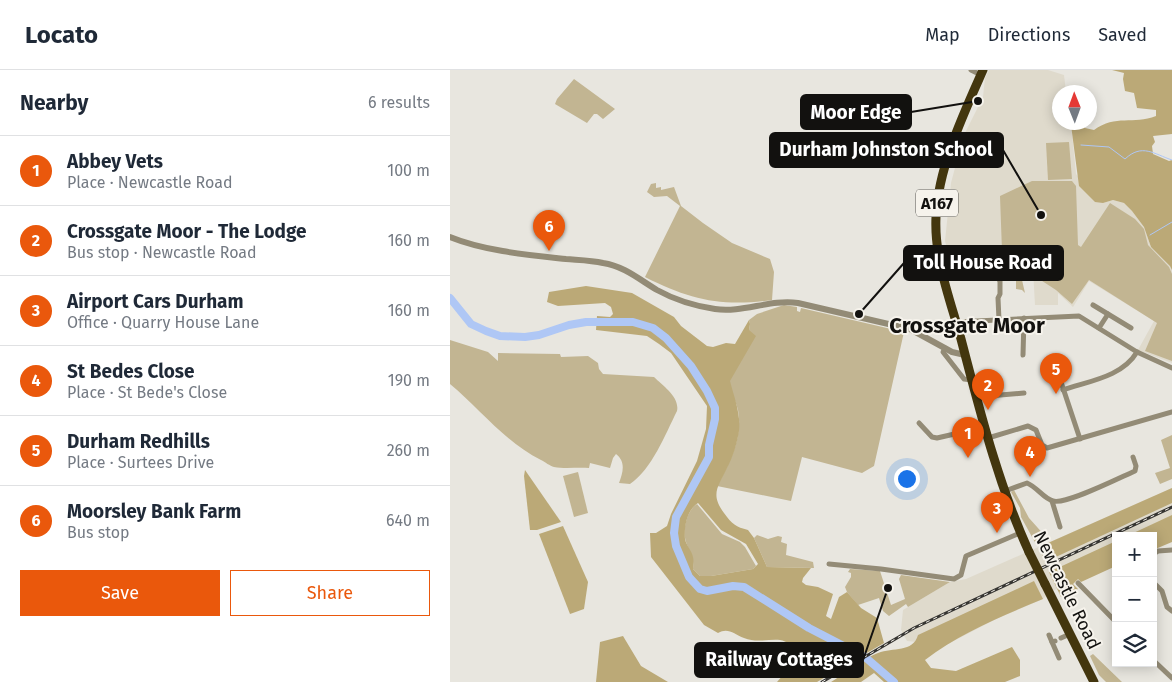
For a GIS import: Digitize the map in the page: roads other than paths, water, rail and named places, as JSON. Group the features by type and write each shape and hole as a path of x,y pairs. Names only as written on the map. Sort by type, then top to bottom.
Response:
{"highway":[{"name":"A167","path":"982,72 949,153 941,180 936,228 942,272 1004,491"},
{"name":"Newcastle Road","path":"1004,491 1029,552 1094,682"}],"street":[{"path":"971,70 982,72"},
{"path":"912,144 949,153"},
{"path":"450,237 492,248 604,263 624,270 669,296 696,306 728,310 751,308 775,302 798,303 910,329 947,349 965,355"},
{"path":"994,263 996,276 1000,281 1000,294 998,298 999,320"},
{"path":"996,270 1008,269"},
{"path":"1094,305 1131,328"},
{"path":"1099,328 1108,314"},
{"path":"956,322 1079,316 1137,352 1172,368"},
{"path":"1024,318 1024,355"},
{"path":"962,344 943,352 964,379 972,380"},
{"path":"1063,390 1119,371 1132,360 1137,352"},
{"path":"1058,364 1057,370 1080,439"},
{"path":"977,397 1024,393"},
{"path":"988,438 1028,426 1036,430 1042,445 1048,448 1172,412"},
{"path":"919,423 932,437 937,438 985,427"},
{"path":"1004,491 1027,483 1052,501 1063,501 1135,471 1136,466 1133,457"},
{"path":"1052,501 1060,527"},
{"path":"829,564 954,579 961,575 966,556 1020,532"},
{"path":"1157,552 1172,550"},
{"path":"1078,583 1112,618"},
{"path":"1157,586 1162,591 1165,602 1172,611"},
{"path":"1061,638 1070,633"},
{"path":"1049,635 1054,642 1059,658"},
{"path":"1157,664 1172,678"}],"waterway":[{"path":"1081,145 1109,147 1125,159 1131,154 1148,151 1172,160"},
{"path":"1150,235 1172,222"},
{"path":"450,298 471,324 500,336 525,337 539,335 569,325 586,322 633,322 653,328 666,338 691,366 715,408 709,457 676,517 674,533 676,546 689,577 700,589 707,591 733,586 744,587 809,628 865,657 894,682"}],"railway":[{"path":"822,682 914,628 1172,507"}],"place":[{"name":"Moor Edge","path":"978,101"},
{"name":"Durham Johnston School","path":"1041,215"},
{"name":"Moorsley Bank Farm","path":"549,251"},
{"name":"Toll House Road","path":"859,314"},
{"name":"Durham Redhills","path":"1056,394"},
{"name":"Crossgate Moor - The Lodge","path":"988,410"},
{"name":"Abbey Vets","path":"968,458"},
{"name":"St Bedes Close","path":"1030,477"},
{"name":"Airport Cars Durham","path":"997,533"},
{"name":"Railway Cottages","path":"888,588"}],"district":[{"name":"Crossgate Moor","path":"967,325"}]}
